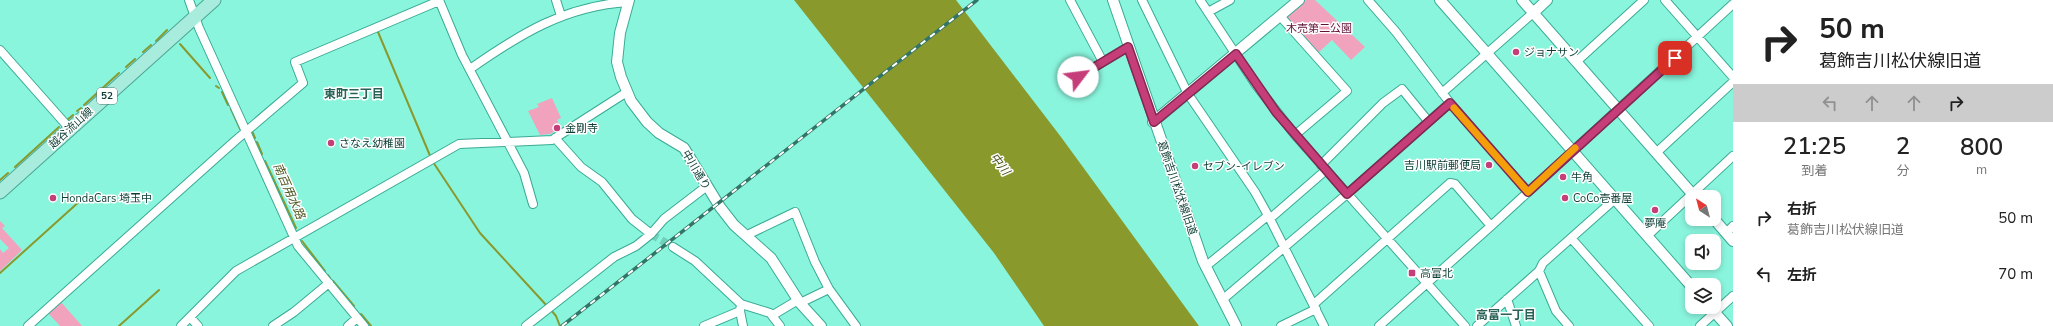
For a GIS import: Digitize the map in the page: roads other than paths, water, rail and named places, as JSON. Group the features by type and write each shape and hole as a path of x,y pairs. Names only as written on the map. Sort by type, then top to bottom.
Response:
{"main road":[{"name":"越谷流山線","path":"0,192 214,0"}],"street":[{"path":"189,0 195,17 298,246 364,326"},
{"path":"556,0 561,16"},
{"path":"1070,0 1103,62"},
{"name":"葛飾吉川松伏線旧道","path":"1113,0 1205,267 1236,326"},
{"path":"1142,0 1188,94 1255,192 1285,247 1324,326"},
{"path":"1200,0 1256,85 1295,135 1465,326"},
{"path":"1208,12 1230,0"},
{"path":"1154,122 1299,0"},
{"path":"1368,0 1396,32 1450,103 1528,192"},
{"path":"1440,0 1685,279"},
{"path":"1522,0 1688,190"},
{"path":"1442,93 1488,54 1547,0"},
{"path":"1576,62 1644,0"},
{"path":"1665,0 1733,77"},
{"path":"28,326 303,83 295,62 380,24 439,1 470,70 524,173 533,204"},
{"path":"470,70 526,32 561,16 601,5 629,1"},
{"name":"中川通り","path":"629,1 618,49 617,62 626,92 631,101 647,122 659,133 684,148 692,158 707,186 728,217 771,258 799,302 822,326"},
{"path":"1379,326 1491,226 1572,150 1618,110 1733,4"},
{"path":"1280,16 1347,92 1295,135"},
{"path":"1078,77 1128,47"},
{"path":"0,50 70,130"},
{"path":"1656,153 1733,82"},
{"path":"1205,267 1265,218 1273,216 1324,168 1378,108 1402,89 1428,121"},
{"path":"181,326 236,271 459,144 552,140 626,92"},
{"path":"1222,300 1347,194 1450,103"},
{"path":"556,138 581,167 602,182 632,219 651,234"},
{"path":"1699,190 1733,156"},
{"path":"1281,326 1315,306 1450,183 1455,184 1491,226"},
{"path":"526,326 614,257 636,246 651,234 664,219 707,186"},
{"path":"1477,326 1539,271 1543,263 1615,199"},
{"path":"1647,236 1685,203"},
{"path":"747,236 795,212 815,262 829,289 856,326"},
{"path":"1729,230 1733,241"},
{"path":"1571,238 1650,326"},
{"path":"673,247 695,261 740,308 773,315 829,289"},
{"path":"1539,271 1556,311 1569,326"},
{"path":"273,326 294,312 329,284"},
{"path":"1721,304 1733,296"},
{"path":"1507,299 1516,326"},
{"path":"704,326 740,308"},
{"path":"740,308 743,326"},
{"path":"1700,326 1710,314"},
{"path":"1716,314 1727,326"},
{"path":"773,315 780,326"},
{"path":"190,317 198,326"},
{"path":"348,326 357,318"}],"water":[{"name":"中川","path":"794,0 956,0 1061,137 1199,326 1044,326 994,253"}],"waterway":[{"name":"南百用水路","path":"156,41 167,30"},
{"path":"378,32 431,158"},
{"name":"南百用水路","path":"180,44 210,78"},
{"name":"南百用水路","path":"143,52 151,45"},
{"name":"南百用水路","path":"126,67 135,59"},
{"name":"南百用水路","path":"84,105 119,73"},
{"name":"南百用水路","path":"222,92 228,105"},
{"name":"南百用水路","path":"77,111 81,108"},
{"name":"南百用水路","path":"231,109 241,131"},
{"name":"南百用水路","path":"67,120 73,115"},
{"name":"南百用水路","path":"15,167 59,127"},
{"name":"南百用水路","path":"252,131 255,138"},
{"name":"南百用水路","path":"257,142 262,154"},
{"name":"南百用水路","path":"265,161 296,228"},
{"path":"433,162 480,233 548,307"},
{"name":"南百用水路","path":"0,180 8,173"},
{"path":"0,273 81,200"},
{"name":"南百用水路","path":"302,241 325,271"},
{"name":"南百用水路","path":"333,281 354,306"},
{"path":"119,326 159,290"},
{"path":"551,310 556,316 560,326"},
{"name":"南百用水路","path":"361,314 371,326"}],"tunnel":[{"path":"651,234 673,247"}],"railway":[{"path":"562,326 977,0"}],"place":[{"name":"ジョナサン","path":"1516,52"},
{"name":"金剛寺","path":"557,128"},
{"name":"さなえ幼稚園","path":"331,143"},
{"name":"吉川駅前郵便局","path":"1489,165"},
{"name":"セブン-イレブン","path":"1195,166"},
{"name":"牛角","path":"1563,177"},
{"name":"HondaCars 埼玉中","path":"53,198"},
{"name":"CoCo壱番屋","path":"1565,198"},
{"name":"夢庵","path":"1655,210"},
{"name":"高富北","path":"1412,273"}],"district":[{"name":"東町三丁目","path":"354,94"},
{"name":"高富一丁目","path":"1506,315"}],"park label":[{"name":"木売第二公園","path":"1319,28"}]}
